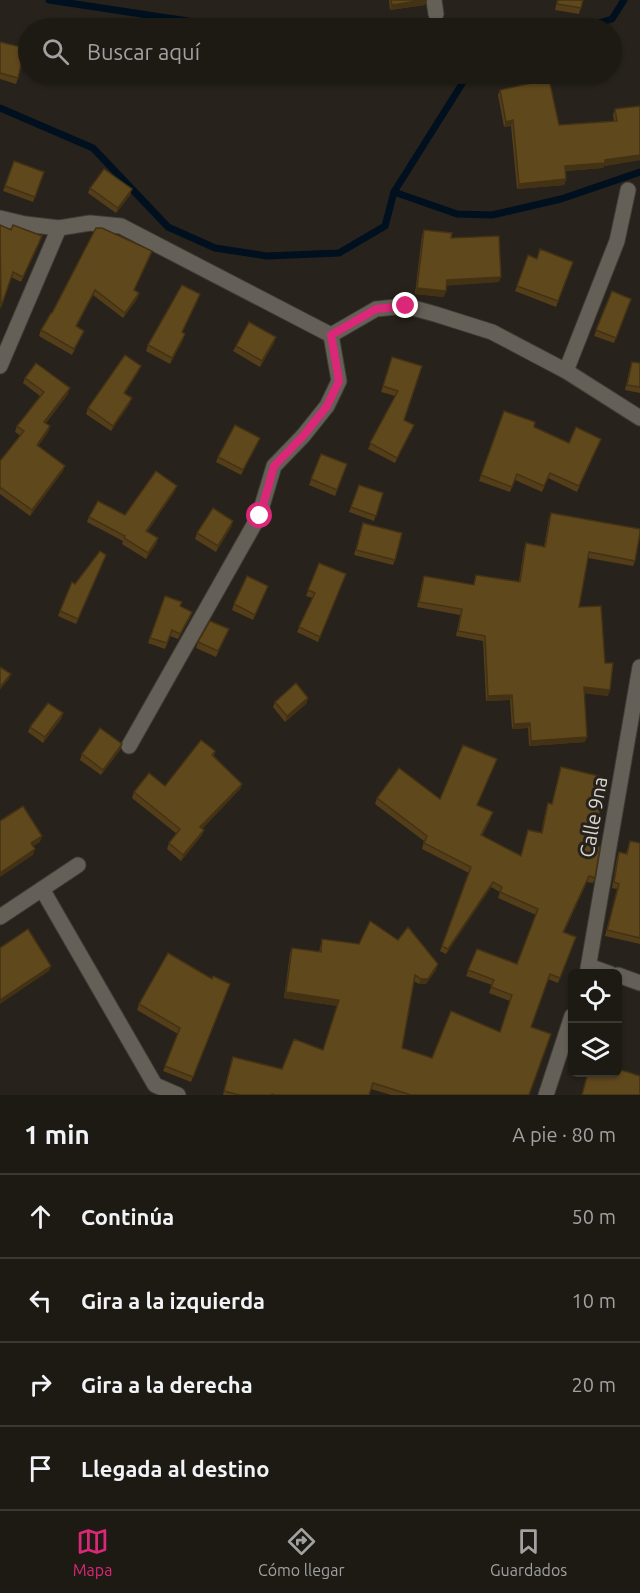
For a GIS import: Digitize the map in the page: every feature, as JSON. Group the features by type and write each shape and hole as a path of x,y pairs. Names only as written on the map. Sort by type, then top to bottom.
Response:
{"street":[{"path":"566,371 617,241 628,190"},
{"path":"0,218 59,228 90,224 121,226 331,335"},
{"path":"0,366 59,228"},
{"path":"331,335 376,309 406,306 492,332 566,371 640,418"},
{"path":"129,746 260,516 274,466 303,436 327,406 339,381 331,335"},
{"name":"Calle 9na","path":"588,969 638,692 640,668"},
{"path":"0,917 78,865"},
{"path":"42,889 155,1085 178,1095"},
{"path":"622,976 640,983"},
{"path":"546,1095 571,1023"}],"building":[{"path":"391,0 424,0 392,5"},
{"path":"558,0 583,0 581,8 557,4"},
{"path":"0,42 18,46 18,78 0,73"},
{"path":"527,84 550,84 559,125 617,121 615,109 640,106 640,155 605,160 605,163 565,166 566,179 519,184 513,120 506,122 500,90"},
{"path":"14,161 44,172 35,197 5,186"},
{"path":"104,169 132,189 118,208 90,188"},
{"path":"0,225 11,230 13,225 42,236 23,277 13,272 1,307"},
{"path":"96,228 102,228 152,251 134,290 139,293 125,313 95,290 76,326 84,331 74,349 41,330"},
{"path":"424,230 452,233 451,238 499,236 501,277 447,280 446,291 417,288"},
{"path":"540,249 573,262 558,301 517,286 528,255 537,259"},
{"path":"182,285 200,294 182,332 185,334 172,358 148,345"},
{"path":"612,291 631,299 616,338 596,330"},
{"path":"249,322 276,337 262,361 236,346"},
{"path":"125,355 141,366 124,393 132,398 113,426 88,408"},
{"path":"392,357 422,366 404,420 414,425 397,458 370,443 398,391 383,386"},
{"path":"632,362 640,363 640,387 627,385"},
{"path":"36,363 70,388 44,422 50,426 37,445 65,466 32,510 0,489 0,461 24,431 17,426 44,392 25,378"},
{"path":"504,411 535,422 534,427 569,443 576,427 601,439 579,486 550,473 544,486 517,474 512,487 481,475"},
{"path":"235,425 260,438 243,470 218,457"},
{"path":"321,454 347,464 337,490 311,479"},
{"path":"156,471 177,486 146,531 158,538 148,553 124,538 125,536 89,517 98,501 125,515"},
{"path":"359,485 383,493 376,516 351,507"},
{"path":"213,508 233,521 218,546 197,533"},
{"path":"551,513 640,529 640,533 635,561 589,552 579,607 601,606 605,663 613,663 610,690 584,687 587,737 531,741 530,723 514,724 512,695 488,696 485,636 458,631 462,609 419,602 424,576 474,585 476,575 520,582 526,543 545,547"},
{"path":"363,523 402,533 395,560 356,550"},
{"path":"100,551 106,555 78,619 60,611 72,582 75,584"},
{"path":"319,563 346,574 320,637 299,627 315,593 308,590"},
{"path":"247,576 268,586 255,615 234,604"},
{"path":"165,596 182,602 180,606 192,612 180,634 172,630 167,643 150,638"},
{"path":"210,621 229,629 218,651 198,642"},
{"path":"0,667 11,674 0,687"},
{"path":"296,683 308,698 287,716 275,702"},
{"path":"48,703 63,713 45,737 30,727"},
{"path":"100,728 122,744 103,770 82,754"},
{"path":"201,740 215,751 212,755 242,784 200,827 204,830 183,855 169,843 180,829 134,792 149,773 165,786"},
{"path":"463,745 497,759 477,805 493,812 481,835 521,856 528,830 542,833 548,803 552,804 561,767 607,778 592,845 600,847 595,878 589,876 563,932 576,937 560,978 550,974 531,1027 551,1034 529,1095 411,1095 373,1083 369,1095 239,1095 224,1091 233,1057 282,1069 294,1039 323,1050 339,1000 286,992 292,948 321,952 322,939 359,944 370,921 398,940 408,927 438,964 428,979 421,979 415,975 402,1048 432,1058 451,1011 500,1032 512,995 491,987 494,980 468,970 477,949 517,964 538,909 500,892 502,887 493,882 448,949 442,946 471,867 424,843 427,836 377,798 399,768 440,799"},
{"path":"23,806 42,836 31,843 35,849 0,873 0,821"},
{"path":"630,841 640,843 640,938 607,930 619,884 614,882 619,852 627,854"},
{"path":"28,929 51,966 0,1000 0,948"},
{"path":"168,953 212,979 213,976 230,984 193,1077 165,1066 180,1028 139,1004"},
{"path":"622,1070 640,1076 640,1095 582,1095 587,1077 622,1077"}],"waterway":[{"path":"49,0 168,18"},
{"path":"613,18 624,0"},
{"path":"0,108 93,148 168,227 215,248 267,256 339,253 385,226 394,192 462,84"},
{"path":"394,192 457,214 492,215 561,199 640,172"}],"route":[{"path":"260,516 274,466 303,436 327,406 339,381 331,335 376,309 406,306"}]}
